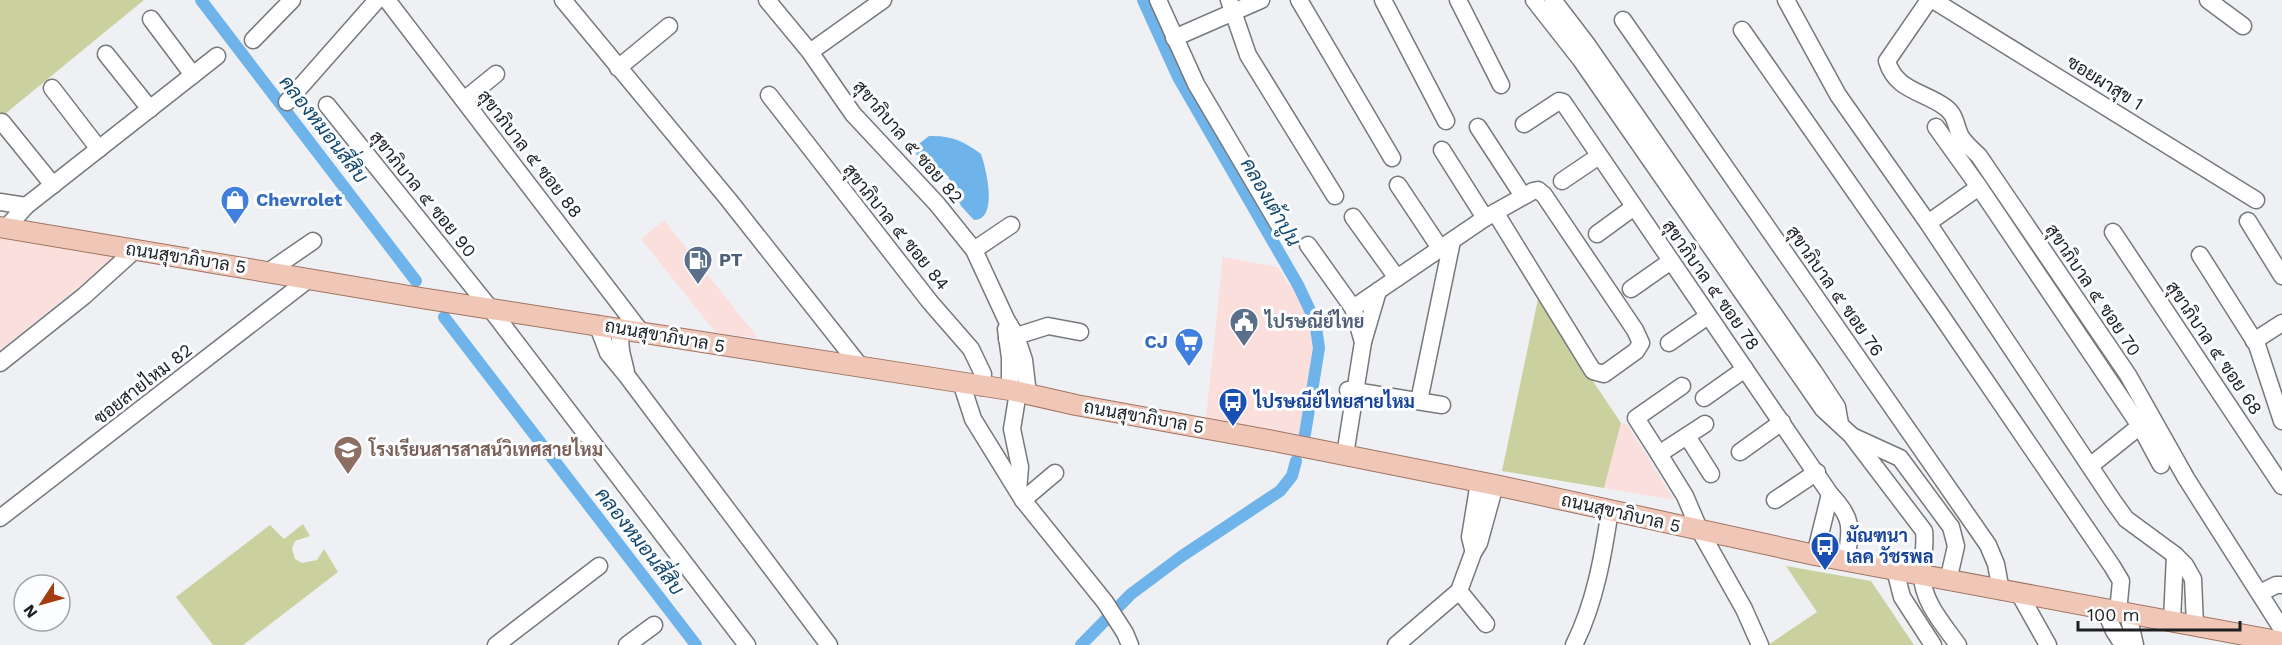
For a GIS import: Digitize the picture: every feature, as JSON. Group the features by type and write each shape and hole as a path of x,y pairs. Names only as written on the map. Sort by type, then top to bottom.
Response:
{"main road":[{"name":"ถนนสุขาภิบาล 5","path":"3,228 430,299 619,327 737,349 860,366 1018,392 1487,484 1815,555 2020,595 2195,625 2243,640 2275,639"}],"street":[{"path":"253,40 292,0"},
{"path":"287,102 377,0"},
{"name":"สุขาภิบาล ๕ ซอย 88","path":"387,0 641,332"},
{"path":"563,0 728,199 860,366"},
{"path":"810,52 883,0"},
{"path":"1158,0 1196,84 1279,225"},
{"path":"1174,38 1231,6 1261,0"},
{"path":"1299,0 1392,158"},
{"path":"1383,0 1446,121"},
{"path":"1458,0 1501,85"},
{"path":"1786,0 1838,95 1928,224 2126,519 2185,565 2193,579 2195,625"},
{"name":"ซอยผาสุข 1","path":"1931,0 2256,200"},
{"name":"สุขาภิบาล ๕ ซอย 70","path":"1931,0 1887,61 1888,66 1903,85 1916,94 1945,107 1956,118 1961,136 1979,156 2128,375 2186,478 2260,592 2275,639"},
{"path":"2208,0 2243,26"},
{"name":"สุขาภิบาล ๕ ซอย 82","path":"771,1 854,114 937,204 974,250 1012,337 1018,392 1012,429"},
{"path":"1546,3 1713,238 1837,406 1846,430 1924,531 1926,547 1922,575 1927,599 1958,645"},
{"path":"1231,6 1248,55 1335,196"},
{"path":"151,18 193,75"},
{"name":"สุขาภิบาล ๕ ซอย 76","path":"1623,20 1988,545 1996,564 2001,591"},
{"path":"618,68 669,26"},
{"path":"1742,30 2112,566 2121,581 2114,631 2123,645"},
{"path":"106,54 150,109"},
{"path":"3,228 52,185 217,56"},
{"path":"464,100 496,74"},
{"path":"52,88 99,148"},
{"name":"สุขาภิบาล ๕ ซอย 84","path":"769,95 930,302 971,349 983,374 982,387"},
{"name":"สุขาภิบาล ๕ ซอย 78","path":"1524,124 1559,100 1563,102 1830,494 1848,514 1850,539 1846,561"},
{"name":"สุขาภิบาล ๕ ซอย 90","path":"327,105 489,307 747,645"},
{"path":"2,122 52,185"},
{"path":"1936,127 2140,426 2161,465"},
{"path":"1478,128 1523,196"},
{"path":"1353,308 1490,215 1538,190 1544,195 1640,338 1641,343 1636,351 1604,374 1599,374 1589,365 1490,215 1442,150"},
{"path":"1562,182 1599,156"},
{"path":"1398,185 1446,244 1419,401"},
{"path":"1928,224 1979,187"},
{"path":"0,202 26,206"},
{"path":"1597,234 1634,207"},
{"path":"1353,217 1397,278"},
{"path":"2248,221 2282,276"},
{"path":"974,250 1011,225"},
{"name":"สุขาภิบาล ๕ ซอย 68","path":"2113,232 2282,486"},
{"path":"268,272 313,241"},
{"path":"1308,245 1353,308 1363,342"},
{"path":"0,363 84,296 135,250"},
{"path":"2200,255 2261,354 2282,421"},
{"path":"1631,289 1671,261"},
{"name":"ซอยสายไหม 82","path":"0,518 309,279"},
{"path":"1341,455 1363,342 1378,291"},
{"path":"1669,343 1708,316"},
{"path":"597,324 608,352 830,645"},
{"path":"2254,341 2282,324"},
{"path":"1012,337 1048,326 1080,332"},
{"path":"619,327 623,365 627,376"},
{"path":"1704,398 1745,369"},
{"path":"961,382 973,419 1020,496 1113,614 1130,645"},
{"path":"1682,386 1636,418 1685,496 1700,531 1744,609 1760,645"},
{"path":"1353,387 1442,405"},
{"path":"1740,452 1782,422"},
{"path":"1659,454 1705,424"},
{"path":"2090,466 2140,426"},
{"path":"982,432 1012,429 1020,466 1020,496"},
{"path":"1846,430 1900,458 1951,527 1956,546 1948,581"},
{"path":"1687,436 1711,474"},
{"path":"1775,500 1817,472"},
{"path":"1020,496 1055,473"},
{"path":"1396,645 1415,639 1459,591 1479,543 1487,484"},
{"path":"1815,555 1830,494"},
{"path":"1574,645 1595,592 1610,510"},
{"path":"2172,621 2175,555"},
{"path":"496,645 599,566"},
{"path":"1895,570 1902,597 1933,645"},
{"path":"2260,592 2276,585 2282,585"},
{"path":"1459,591 1486,624"},
{"path":"2020,595 2048,645"},
{"path":"1902,597 1927,599"},
{"path":"2117,612 2135,645"},
{"path":"627,645 654,625"}],"shaded area":[{"name":"PT","path":"664,220 758,338 716,333 641,239"},
{"path":"0,228 127,249 0,350"},
{"path":"1223,257 1278,267 1288,284 1299,289 1313,322 1315,345 1302,435 1206,418"},
{"path":"1621,423 1627,424 1674,500 1604,488"}],"green space":[{"path":"0,0 144,0 0,118"},
{"path":"1538,299 1621,423 1604,488 1502,471"},
{"path":"303,524 310,536 295,541 292,549 295,559 302,563 317,560 324,549 338,572 243,645 213,645 176,597 270,525 284,539"},
{"path":"1786,566 1871,581 1914,645 1768,645 1817,612"}],"water":[{"path":"929,136 957,140 981,154 989,192 989,203 982,218 974,220 961,206 948,176 929,169 916,154 920,143"}],"waterway":[{"name":"คลองหมอนสี่สิบ","path":"201,0 416,281"},
{"name":"คลองเต้าปูน","path":"1143,0 1178,77 1298,285 1315,321 1319,348 1305,434"},
{"name":"คลองหมอนสี่สิบ","path":"444,317 696,645"},
{"name":"คลองเต้าปูน","path":"1081,645 1131,594 1182,556 1280,491 1292,476 1296,461"}],"place":[{"name":"Chevrolet","path":"235,226"},
{"name":"PT","path":"698,286"},
{"name":"ไปรษณีย์ไทย","path":"1244,348"},
{"name":"CJ","path":"1189,368"},
{"name":"ไปรษณีย์ไทยสายไหม","path":"1233,428"},
{"name":"โรงเรียนสารสาสน์วิเทศสายไหม","path":"348,476"},
{"name":"มัณฑนา เลค วัชรพล","path":"1825,572"}]}
